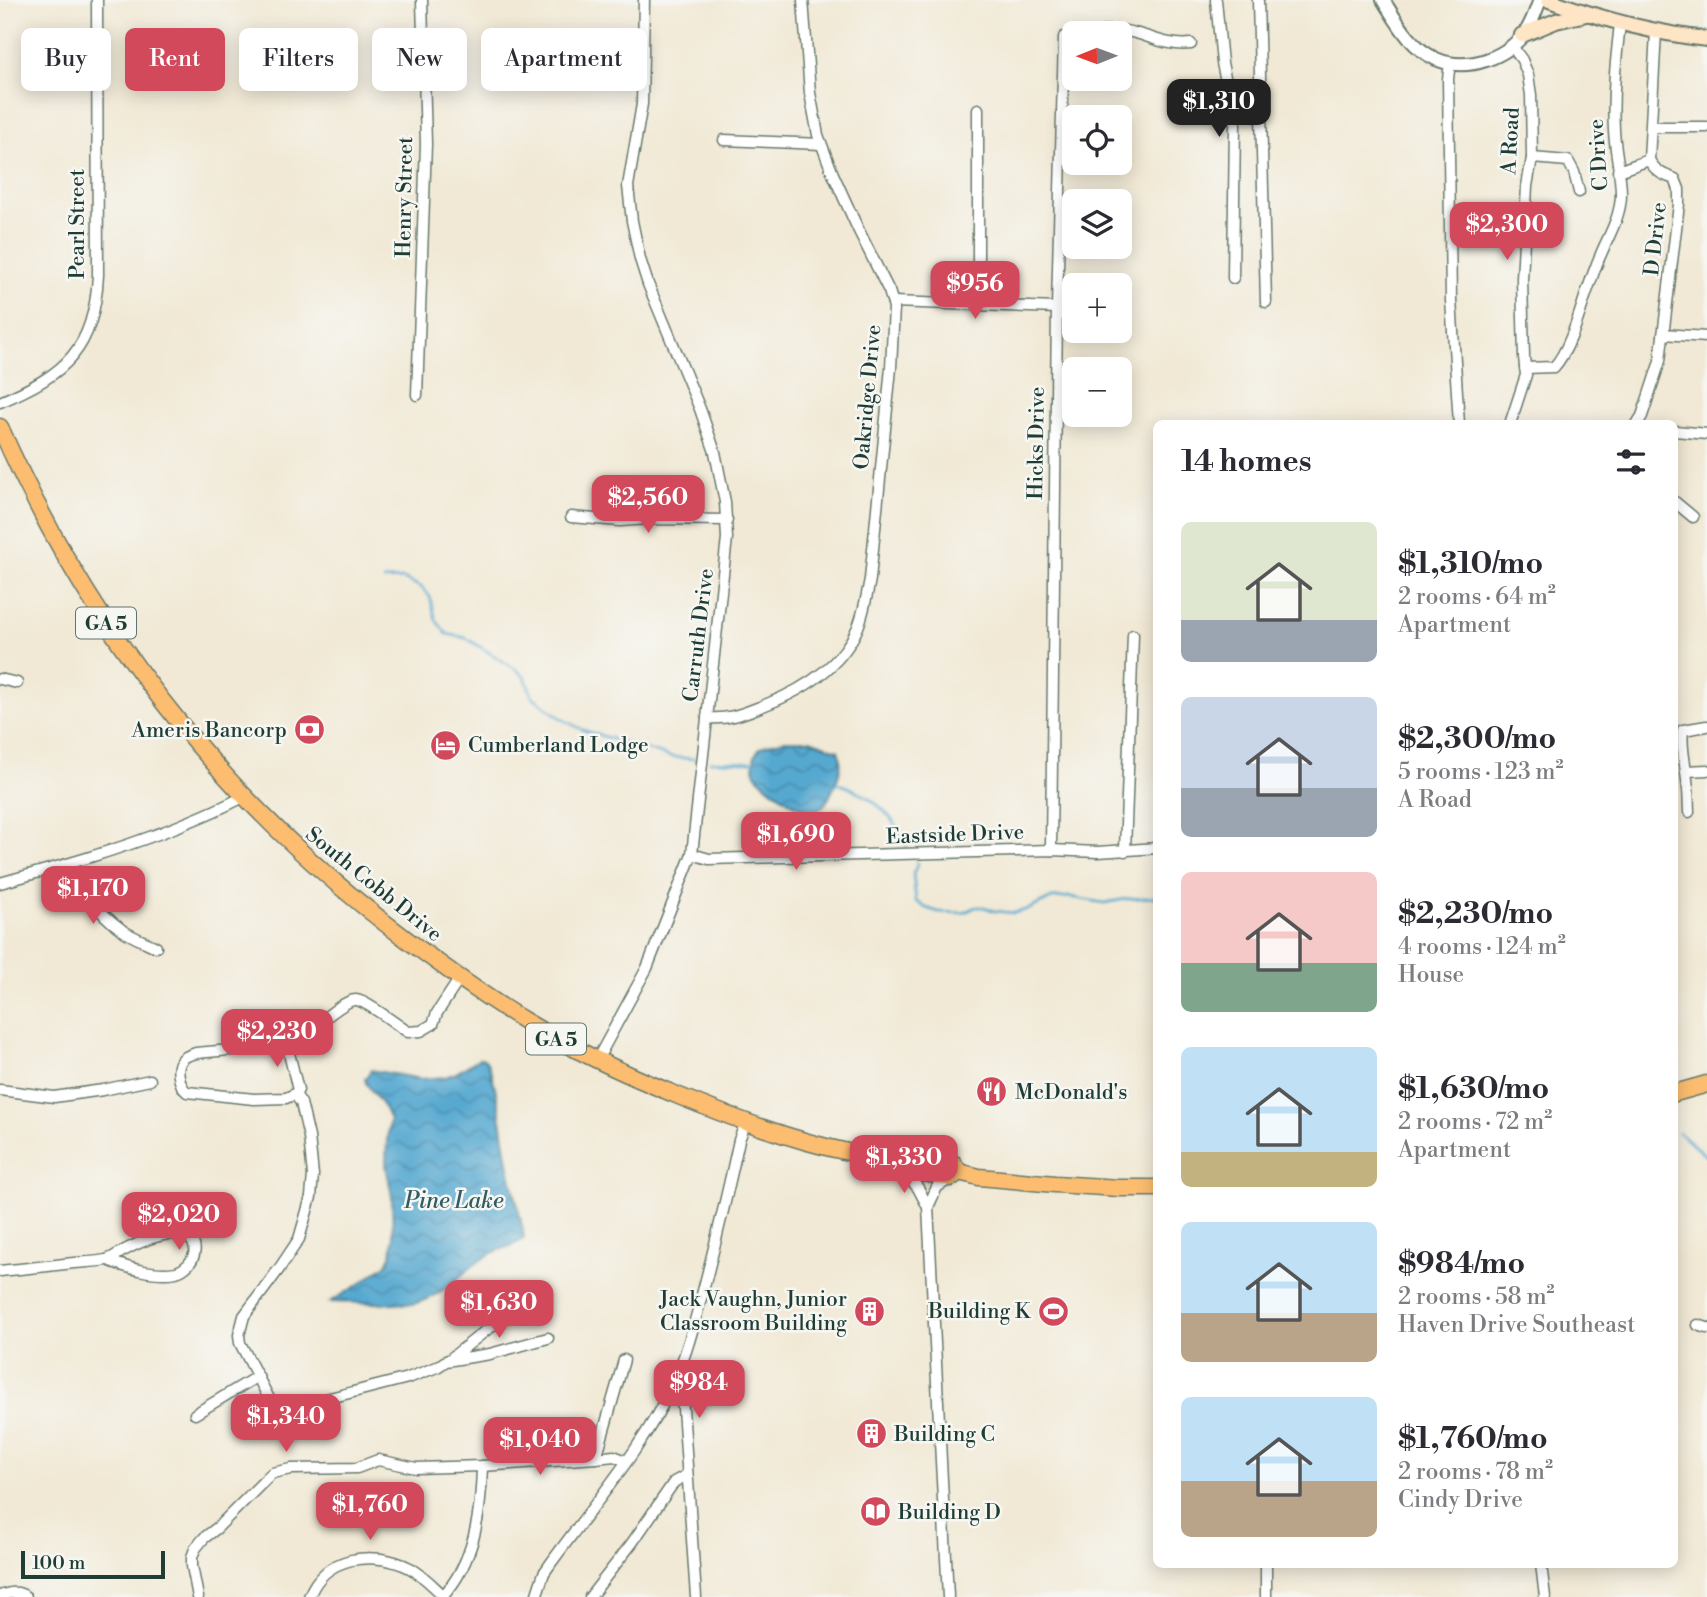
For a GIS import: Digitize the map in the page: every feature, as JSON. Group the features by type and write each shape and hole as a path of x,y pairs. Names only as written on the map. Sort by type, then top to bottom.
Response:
{"main road":[{"path":"1549,0 1620,24 1707,40"},
{"path":"1517,41 1556,21 1586,14"},
{"name":"South Cobb Drive","path":"0,427 60,547 108,627 159,698 198,745 286,839 331,880 377,918 523,1020 597,1060 659,1088 746,1122 847,1152 898,1164 905,1155 954,1164 955,1175 1048,1184 1153,1188"},
{"path":"1678,1092 1707,1084"}],"street":[{"name":"Pearl Street","path":"0,402 38,384 60,369 80,346 94,315 98,275 97,0"},
{"name":"Henry Street","path":"417,394 426,144 422,0"},
{"name":"Carruth Drive","path":"597,1060 647,968 692,854 726,557 727,520 715,452 648,284 632,221 628,186 642,104 645,0"},
{"name":"Oakridge Drive","path":"707,718 728,718 787,696 829,668 844,651 858,627 870,579 891,368 893,302 858,229 815,125 803,0"},
{"path":"1216,0 1222,63 1235,124 1233,278"},
{"path":"1258,0 1266,302"},
{"path":"1383,0 1411,41 1436,59 1467,64 1483,62 1500,54 1517,41 1533,19 1540,0"},
{"name":"C Drive","path":"1525,368 1554,367 1561,358 1617,218 1621,195 1614,132 1614,90 1620,24"},
{"path":"1132,32 1179,45 1191,44"},
{"path":"1618,171 1650,160 1656,32"},
{"name":"A Road","path":"1511,420 1526,375 1522,279 1527,186 1532,158 1531,94 1517,41"},
{"path":"1450,63 1451,300 1459,420"},
{"name":"Hicks Drive","path":"1051,850 1057,308 1067,91"},
{"path":"978,108 978,305"},
{"path":"1652,127 1707,127"},
{"path":"724,140 821,144"},
{"path":"1532,158 1568,161 1579,192"},
{"name":"D Drive","path":"1641,420 1660,361 1679,204 1679,189 1675,179 1654,169 1650,160"},
{"path":"893,302 1057,308"},
{"path":"1663,334 1707,337"},
{"path":"1678,431 1707,434"},
{"path":"1678,504 1693,517"},
{"path":"571,517 620,521 727,520"},
{"path":"1125,851 1133,635"},
{"path":"0,679 17,683"},
{"path":"1689,812 1682,746 1683,730 1707,726"},
{"path":"1686,771 1707,770"},
{"path":"0,883 127,846 224,808 245,796"},
{"name":"Eastside Drive","path":"692,854 709,859 1051,850 1098,852 1153,848"},
{"path":"68,864 82,889 102,914 123,931 156,947"},
{"path":"287,1045 298,1090 286,1098 264,1099 195,1093 182,1089 180,1062 184,1057 294,1043 341,1005 356,1000 365,1003 408,1032 421,1031 433,1024 437,1013 460,978"},
{"path":"0,1090 54,1097 150,1080"},
{"path":"295,1094 301,1103 309,1137 313,1175 311,1198 299,1239 244,1316 239,1335 240,1343 273,1406 314,1402 408,1378 437,1367 520,1307 541,1298"},
{"path":"536,1597 544,1573 626,1461 653,1421 675,1381 696,1318 739,1140 746,1122"},
{"path":"898,1164 918,1188 928,1208 948,1597"},
{"path":"928,1208 937,1188 955,1175"},
{"path":"0,1271 108,1260 129,1248 166,1235 183,1235 194,1245 195,1252 190,1264 169,1273 122,1266 108,1260"},
{"path":"446,1361 490,1354 548,1338"},
{"path":"596,1458 624,1360"},
{"path":"195,1414 258,1376"},
{"path":"675,1381 680,1388 683,1408 696,1597"},
{"path":"198,1597 192,1566 195,1549 272,1473 291,1469 358,1468 378,1460 416,1468 614,1457 626,1461"},
{"path":"309,1597 317,1582 331,1567 364,1557 386,1560 410,1568 443,1596 457,1578 468,1556 479,1510 482,1466"},
{"path":"590,1597 674,1482 687,1475"},
{"path":"1266,1568 1266,1597"},
{"path":"1541,1568 1545,1597"},
{"path":"0,1596 13,1592 26,1597"}],"water":[{"path":"786,740 810,740 838,750 841,764 838,778 827,802 818,810 809,811 793,804 769,787 755,771 755,755 760,748"},
{"name":"Pine Lake","path":"480,1058 485,1060 493,1078 524,1238 487,1256 435,1295 413,1304 330,1302 386,1265 391,1256 392,1197 386,1165 390,1120 365,1079 371,1070 422,1079 445,1077"}],"waterway":[{"path":"384,580 403,579 421,587 430,597 436,620 447,634 466,638 517,670 525,677 532,696 562,719 583,730 671,757 695,759"},
{"path":"710,761 754,762"},
{"path":"836,783 853,789 877,805 891,818 907,847"},
{"path":"916,862 918,863 913,874 916,901 939,912 963,913 976,907 984,907 1014,913 1052,898 1070,897 1104,903 1153,897"},
{"path":"1678,1132 1707,1157"}],"place":[{"name":"Ameris Bancorp","path":"310,730"},
{"name":"Cumberland Lodge","path":"445,745"},
{"name":"McDonald's","path":"992,1092"},
{"name":"Jack Vaughn, Junior Classroom Building","path":"870,1311"},
{"name":"Building K","path":"1053,1311"},
{"name":"Building C","path":"871,1434"},
{"name":"Building D","path":"875,1512"}]}
